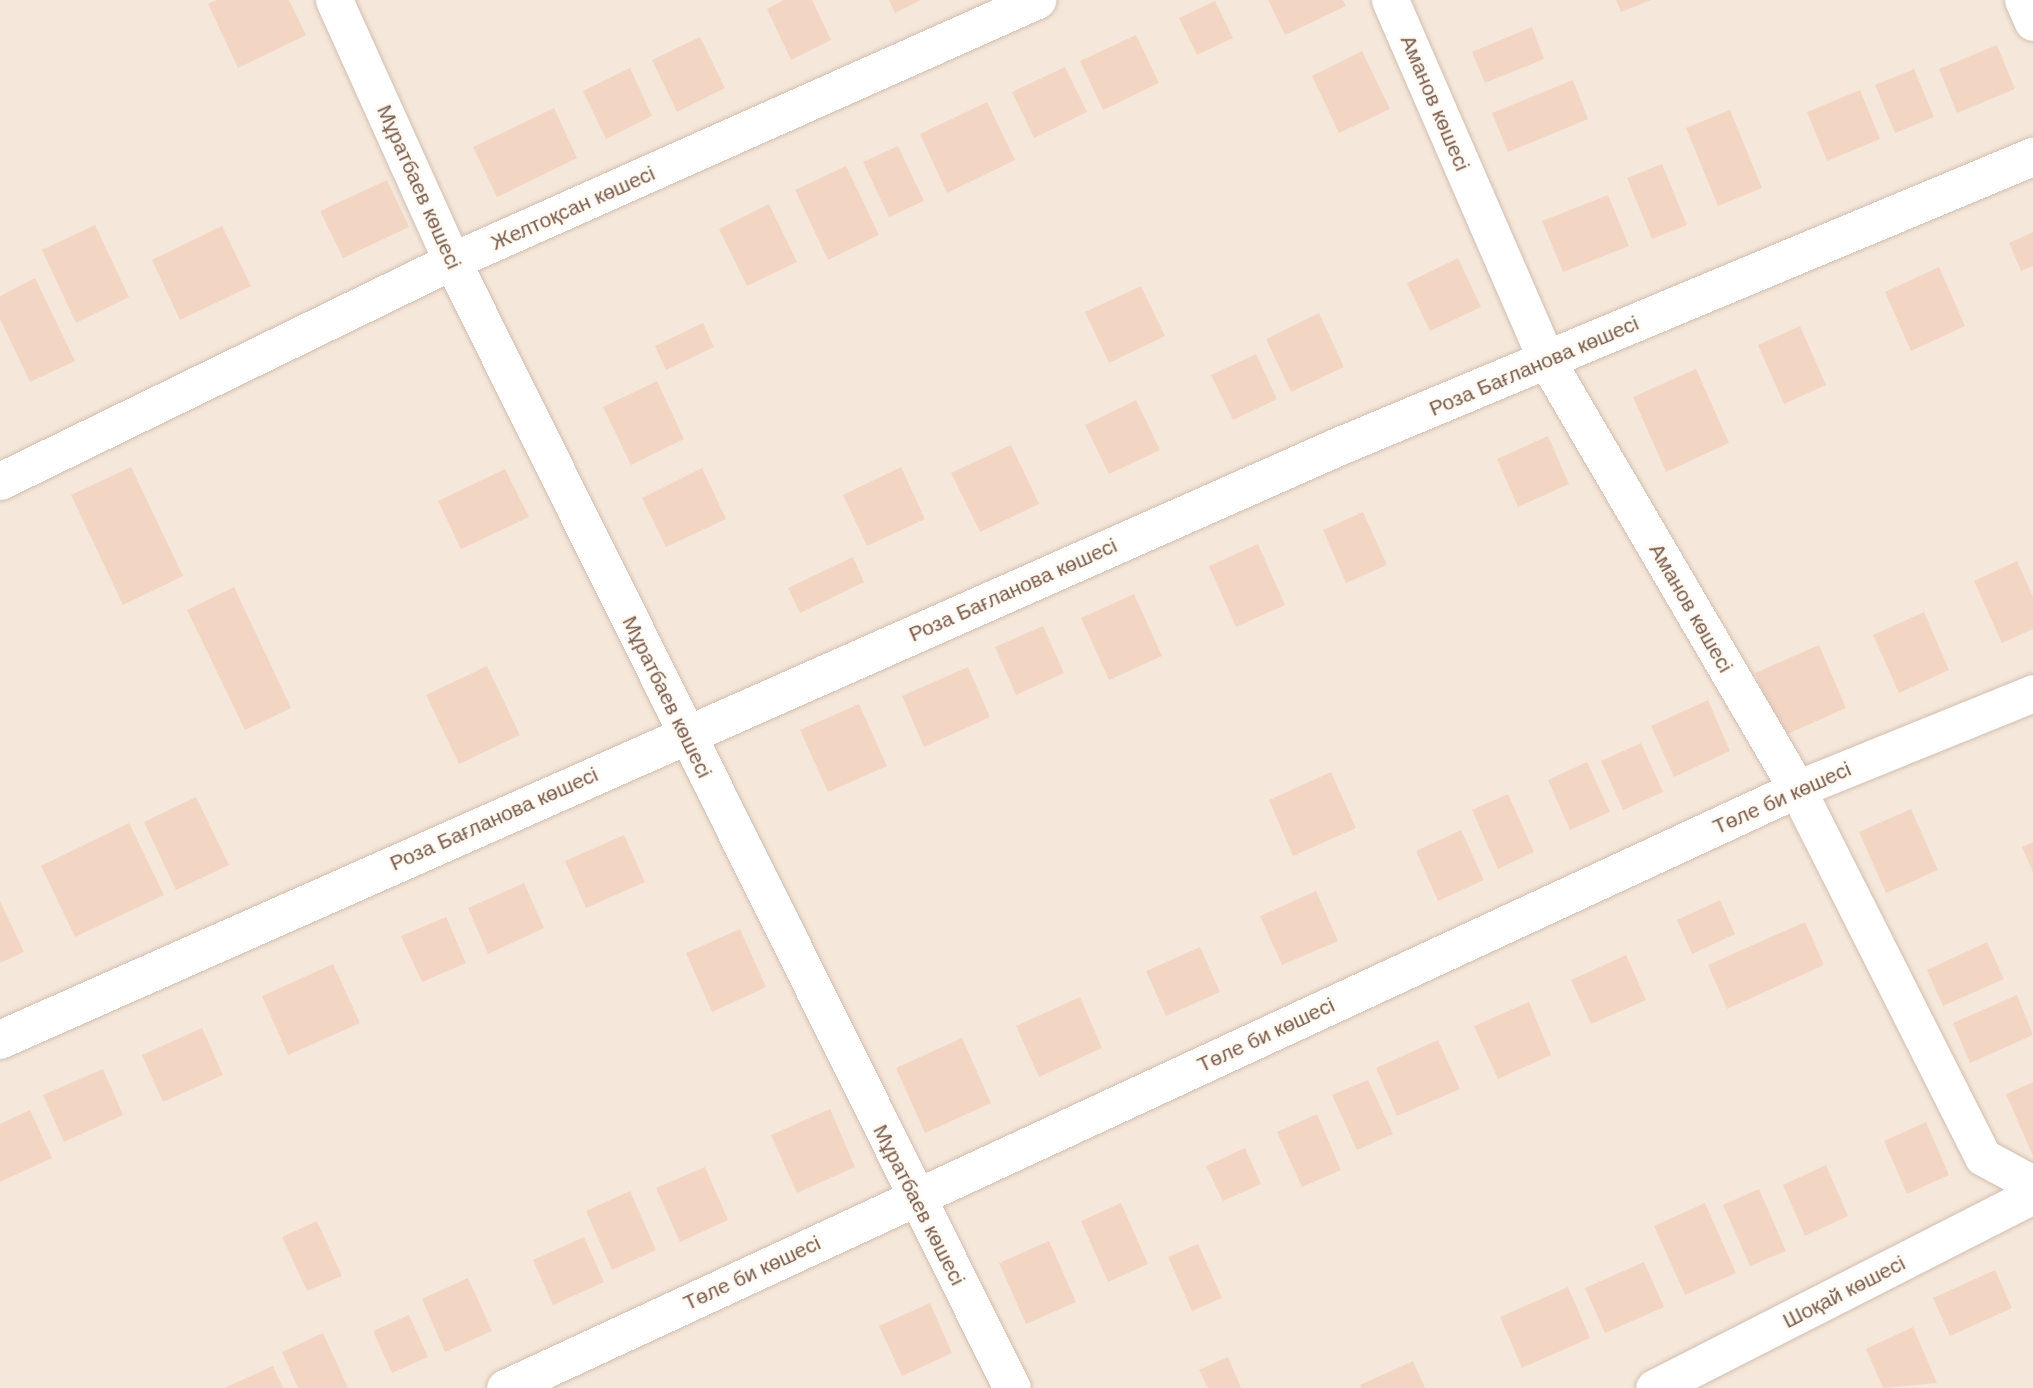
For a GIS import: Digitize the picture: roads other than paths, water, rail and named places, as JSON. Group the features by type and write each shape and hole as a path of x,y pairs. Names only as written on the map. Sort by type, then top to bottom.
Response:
{"street":[{"name":"Мұратбаев көшесі","path":"334,0 452,261 914,1198 1012,1388"},
{"name":"Желтоқсан көшесі","path":"0,481 452,261 1037,0"},
{"name":"Аманов көшесі","path":"1390,0 1547,361 1797,789 1983,1157 2033,1184"},
{"path":"2023,0 2033,22"},
{"name":"Роза Бағланова көшесі","path":"0,1040 685,734 1547,361 2033,158"},
{"name":"Төле би көшесі","path":"505,1388 1797,789 2033,692"},
{"name":"Шоқай көшесі","path":"1654,1388 2033,1195"}]}
